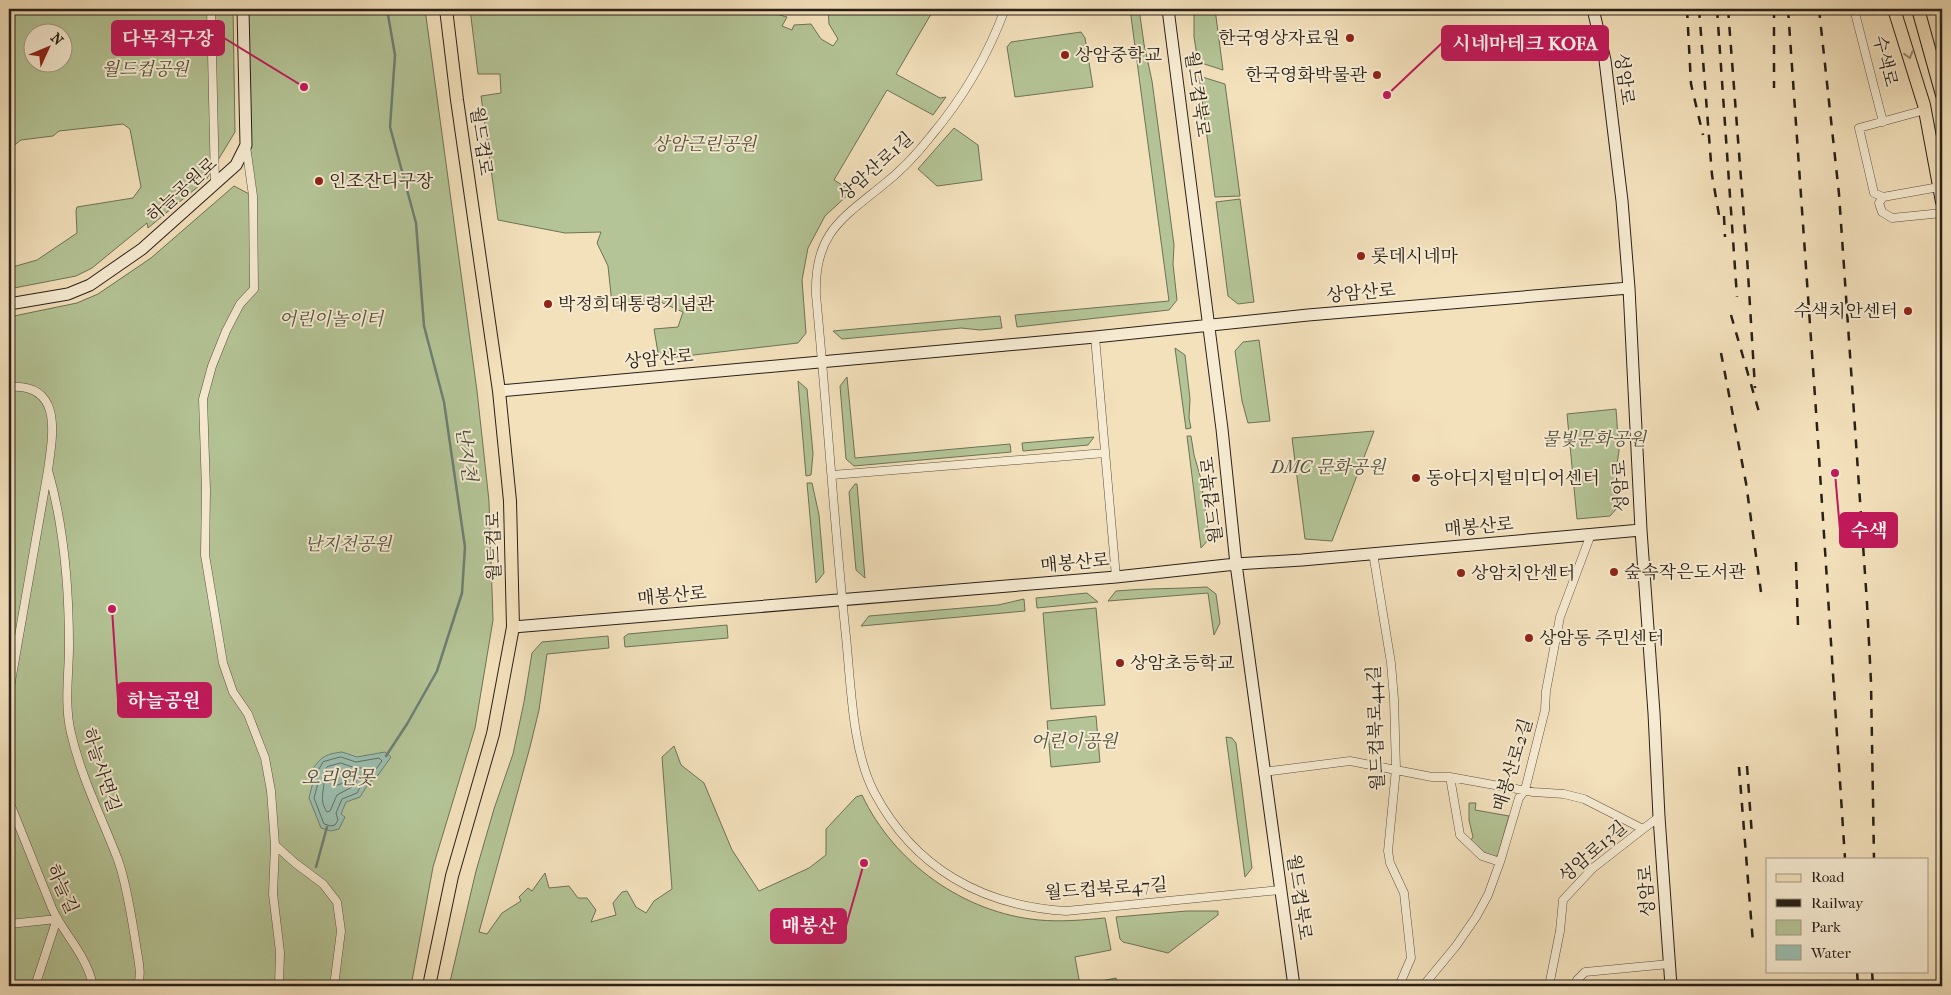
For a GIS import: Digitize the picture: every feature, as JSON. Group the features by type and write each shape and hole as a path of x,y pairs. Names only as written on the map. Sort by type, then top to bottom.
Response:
{"main road":[{"path":"243,9 246,145"},
{"name":"월드컵로","path":"428,986 452,876 493,734 513,627 510,500 499,391 446,9"},
{"name":"월드컵북로","path":"1168,9 1222,429 1236,564 1263,772 1294,986"},
{"name":"성암로","path":"1593,9 1605,60 1622,201 1630,288 1641,530 1671,986"},
{"name":"수색로","path":"1894,9 1925,110 1942,202"},
{"path":"1918,9 1942,95"},
{"name":"하늘공원로","path":"9,304 68,294 90,285 142,249 215,184 236,165 246,145"},
{"name":"상암산로","path":"499,391 1630,288"},
{"name":"매봉산로","path":"513,627 842,601 1116,577 1236,564 1302,560 1641,530"}],"street":[{"path":"211,9 215,184"},
{"name":"상암산로1길","path":"822,362 816,279 818,264 826,241 840,220 884,184 932,136 974,77 990,47 1005,9"},
{"name":"수색로","path":"1854,9 1882,122"},
{"path":"1925,110 1859,128 1874,192 1883,197 1939,187"},
{"path":"246,145 254,196 254,289 240,304 226,331 212,366 203,399 206,433 205,555 223,663 234,692 248,714 265,758 271,790 275,845 273,894 280,952 279,986"},
{"path":"1883,197 1879,203 1882,212 1892,218 1942,213"},
{"path":"1095,337 1116,577"},
{"path":"822,362 842,601"},
{"path":"9,387 22,386 35,391 48,404 53,418 53,436 48,470 9,693"},
{"path":"832,475 1105,453"},
{"name":"하늘사면길","path":"48,470 57,502 65,567 69,645 67,688 70,732 90,794 118,862 134,928 141,977 138,986"},
{"name":"매봉산로2길","path":"1422,986 1456,946 1476,917 1488,895 1519,798 1525,790 1545,710 1546,691 1560,617 1591,534"},
{"name":"월드컵북로44길","path":"1373,553 1391,663 1394,698 1396,769 1388,851 1390,863 1404,893 1411,958 1399,986"},
{"name":"월드컵북로47길","path":"842,601 853,706 864,768 873,790 900,832 917,850 950,876 990,897 1040,909 1066,911 1280,890"},
{"path":"1263,772 1350,761 1432,777 1450,777 1533,792 1564,794 1584,798 1642,829"},
{"path":"1450,777 1460,835 1482,856 1500,862"},
{"name":"하늘길","path":"9,801 57,919 77,946 93,986"},
{"name":"성암로13길","path":"1549,986 1560,932 1562,900 1593,868 1659,817"},
{"path":"275,845 295,863 324,884 337,902 342,931 334,986"},
{"path":"9,924 57,919 35,986"},
{"path":"1576,986 1577,980 1585,972 1669,964"}],"green space":[{"name":"월드컵공원","path":"9,9 233,9 235,132 206,180 148,228 147,223 92,268 76,276 9,289 9,268 37,260 77,233 77,207 133,198 141,187 130,129 123,124 59,131 53,136 21,140 9,149"},
{"path":"243,9 425,9 477,391 489,501 493,620 475,728 433,867 411,986 9,986 9,317 77,303 98,294 151,258 234,186 253,196 246,145"},
{"name":"상암근린공원","path":"470,9 776,9 776,14 787,17 782,26 792,30 794,25 811,24 821,39 833,46 838,39 829,24 828,9 934,9 896,74 940,98 946,97 933,115 887,90 834,180 852,191 825,216 808,248 802,280 806,333 798,343 659,359 654,329 678,327 683,312 656,300 612,304 608,266 597,243 601,232 565,233 498,220 481,96 501,93 500,74 478,74"},
{"path":"1130,9 1139,9 1152,81 1174,245 1173,264 1177,300 1169,310 1017,327 1015,315 1169,301"},
{"path":"1194,9 1215,9 1223,70 1198,62 1194,37"},
{"path":"1081,32 1085,38 1093,87 1015,97 1007,47 1011,42"},
{"path":"1199,76 1225,84 1240,196 1215,197"},
{"path":"954,128 978,145 982,180 937,186 918,169"},
{"path":"1240,199 1254,302 1238,304 1228,296 1216,202"},
{"path":"1000,316 1002,328 980,330 961,328 842,339 833,331"},
{"path":"1259,340 1270,421 1248,423 1242,401 1235,351 1243,342"},
{"path":"1175,348 1185,355 1191,428 1186,429"},
{"path":"847,377 855,458 1010,444 1011,452 854,466 846,459 840,386"},
{"path":"798,381 807,389 813,454 811,475 806,476"},
{"name":"물빛문화공원","path":"1616,409 1619,451 1616,470 1618,507 1610,516 1577,519 1567,414"},
{"name":"DMC 문화공원","path":"1374,431 1332,541 1305,539 1292,438"},
{"path":"1187,436 1191,436 1201,479 1209,539 1201,548"},
{"path":"1094,437 1088,445 1023,451 1022,443"},
{"path":"807,483 812,483 819,515 824,573 816,583"},
{"path":"857,484 865,578 856,570 849,492"},
{"path":"1207,587 1216,594 1220,623 1214,635 1208,593 1108,601 1116,591"},
{"path":"1087,593 1098,602 1037,608 1036,598"},
{"path":"1024,599 1025,611 861,626 869,616 998,605"},
{"path":"1096,608 1105,705 1051,709 1043,613"},
{"path":"727,625 728,638 625,647 624,637 628,634"},
{"path":"608,636 609,648 547,654 539,710 530,747 479,932 487,934 502,913 521,901 519,897 528,888 532,891 545,873 549,888 569,886 578,898 587,898 596,910 591,922 616,915 613,903 622,892 627,891 636,907 646,913 654,901 672,889 662,757 674,746 681,765 704,783 732,850 759,891 809,868 826,855 826,829 856,797 862,795 876,820 912,863 958,895 984,907 1011,915 1039,920 1064,921 1105,918 1111,950 1075,957 1080,985 1116,978 1118,986 449,986 476,871 494,809 513,754 532,653 542,642"},
{"name":"어린이공원","path":"1096,716 1100,762 1051,767 1047,721"},
{"path":"1226,737 1232,738 1236,743 1252,868 1245,877"},
{"path":"1469,803 1476,803 1475,810 1509,816 1498,855 1495,857 1483,854 1470,841 1473,837 1469,820"},
{"path":"1187,911 1218,911 1218,915 1168,953 1123,942 1120,939 1116,917"}],"water":[{"name":"오리연못","path":"342,752 357,757 385,752 391,757 376,778 370,781 360,797 346,802 341,814 345,817 339,829 331,831 321,828 309,798 313,782 310,773 323,758"}],"waterway":[{"name":"난지천","path":"386,756 407,724 437,671 462,593 465,547 444,402 424,326 416,223 390,127 395,55 387,9"},
{"name":"난지천","path":"316,867 327,827"}],"railway":[{"path":"1687,9 1691,84 1703,135"},
{"path":"1699,9 1712,175 1719,215"},
{"path":"1717,9 1737,297"},
{"path":"1728,9 1755,388"},
{"path":"1774,9 1774,88"},
{"path":"1788,9 1845,858"},
{"path":"1819,9 1839,194 1867,603 1871,682 1874,858"},
{"path":"1724,216 1725,237"},
{"path":"1731,315 1759,412"},
{"path":"1721,353 1746,483 1761,592"},
{"path":"1796,562 1798,626"},
{"path":"1747,766 1752,836"},
{"path":"1739,767 1753,943"},
{"path":"1857,972 1858,986"},
{"path":"1872,972 1873,986"}],"place":[{"name":"한국영상자료원","path":"1350,38"},
{"name":"상암중학교","path":"1065,55"},
{"name":"한국영화박물관","path":"1377,75"},
{"name":"다목적구장","path":"304,87"},
{"name":"시네마테크 KOFA","path":"1387,95"},
{"name":"인조잔디구장","path":"319,181"},
{"name":"롯데시네마","path":"1361,256"},
{"name":"박정희대통령기념관","path":"548,304"},
{"name":"수색치안센터","path":"1908,311"},
{"name":"수색","path":"1835,473"},
{"name":"동아디지털미디어센터","path":"1416,478"},
{"name":"숲속작은도서관","path":"1614,572"},
{"name":"상암치안센터","path":"1461,573"},
{"name":"하늘공원","path":"112,609"},
{"name":"상암동 주민센터","path":"1529,638"},
{"name":"상암초등학교","path":"1120,663"},
{"name":"매봉산","path":"864,863"}],"park label":[{"name":"어린이놀이터","path":"331,319"},
{"name":"난지천공원","path":"348,544"}]}
